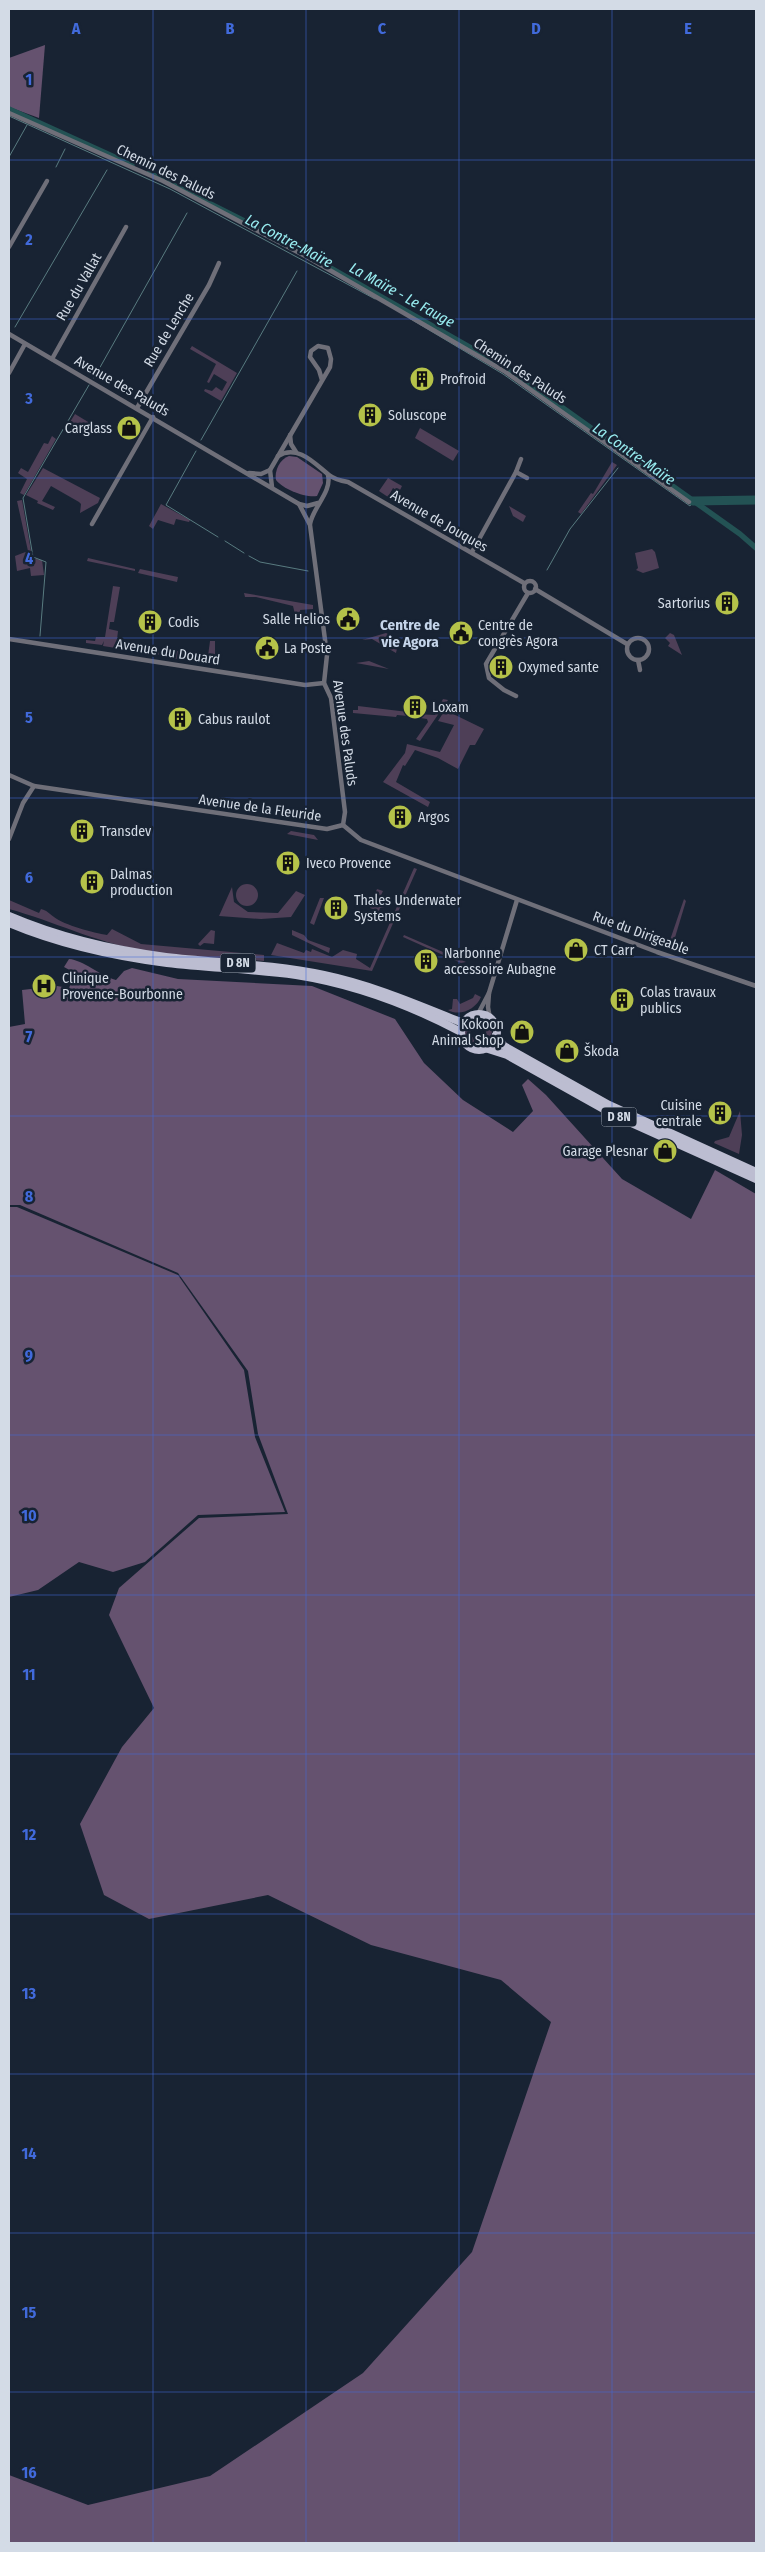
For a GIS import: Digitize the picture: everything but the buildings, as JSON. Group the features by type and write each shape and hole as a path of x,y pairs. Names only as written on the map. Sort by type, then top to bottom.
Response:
{"main road":[{"name":"D 8N","path":"9,916 67,936 131,952 257,965 324,975 380,990 463,1023"},
{"name":"D 8N","path":"9,923 65,942 120,956 168,963 297,976 344,986 426,1014 461,1032"},
{"path":"478,1014 490,1019 495,1026 496,1035 493,1042 485,1048 476,1050 463,1040 461,1032 463,1023 470,1017 478,1014"},
{"name":"D 8N","path":"496,1035 504,1046 609,1105 756,1172"},
{"name":"D 8N","path":"485,1048 507,1055 616,1116 756,1179"}],"street":[{"name":"Chemin des Paluds","path":"9,112 163,181 307,257 504,371 689,502"},
{"path":"9,247 48,181"},
{"name":"Rue du Vallat","path":"52,359 126,227"},
{"name":"Rue de Lenche","path":"137,408 209,285 219,263"},
{"name":"Avenue des Paluds","path":"9,334 299,504 310,525 327,662 324,683 331,698 345,812 343,824"},
{"path":"9,373 25,344"},
{"path":"248,474 261,474 270,470 330,367 328,348 318,346 314,347 310,357 321,374 322,380"},
{"path":"92,524 153,417"},
{"path":"290,435 291,444 296,452"},
{"path":"278,456 289,451 296,452"},
{"name":"Avenue de Jouques","path":"296,452 321,466 328,475 348,482 524,583 532,581 535,589"},
{"path":"472,552 516,472 521,459"},
{"path":"270,470 272,487"},
{"path":"516,472 527,478"},
{"path":"328,475 329,485 342,480"},
{"name":"Avenue des Paluds","path":"310,525 318,503 329,485"},
{"path":"299,504 307,506 318,503"},
{"path":"524,583 524,588 528,593"},
{"path":"516,696 504,690 489,678 486,664 528,593 535,589 628,644"},
{"path":"628,644 638,638 647,643 647,655 638,660"},
{"name":"Avenue du Douard","path":"9,640 305,685 324,683"},
{"path":"628,644 628,654 638,660 640,670"},
{"name":"Avenue de la Fleuride","path":"9,775 34,786 327,829 343,824"},
{"path":"9,839 23,803 34,786"},
{"path":"343,824 361,840 517,900 489,994 488,1007 490,1019"},
{"name":"Rue du Dirigeable","path":"517,900 756,986"},
{"path":"478,1014 489,994"}],"shaded area":[{"path":"45,45 39,118 9,107 9,58"},
{"path":"192,346 237,373 221,401 204,391 205,389 212,391 216,387 222,391 227,382 214,374 209,383 207,382 216,364 190,349"},
{"path":"75,414 98,428 93,434 70,422"},
{"path":"420,428 459,451 453,461 415,438"},
{"path":"52,436 56,439 24,495 20,493 27,479 18,473 21,468 28,472 44,443 48,444"},
{"path":"289,456 297,457 322,474 323,483 317,496 307,496 295,492 284,487 276,480 278,466"},
{"path":"612,462 617,465 581,514 578,512 591,493 593,494"},
{"path":"43,468 100,498 98,503 80,513 81,504 79,502 51,486 42,501 55,507 53,510 37,503 38,501 26,495"},
{"path":"388,478 402,486 399,492 393,488 388,497 379,491"},
{"path":"22,500 31,551 28,552 31,558 42,560 44,575 31,576 30,568 17,571 15,556 28,551 17,501"},
{"path":"161,504 190,520 189,522 176,519 174,525 158,520 153,529 149,526"},
{"path":"509,506 526,516 523,522 513,516"},
{"path":"652,549 655,552 659,568 643,573 636,570 638,568 635,553"},
{"path":"88,558 135,569 135,571 87,561"},
{"path":"140,569 178,577 177,582 138,573"},
{"path":"113,586 120,587 114,622 110,622 109,629 118,631 116,648 103,646 104,641 102,645 86,643 86,640 95,641 96,637 105,637"},
{"path":"244,593 313,605 313,609 300,610 303,626 297,622 293,606 256,597 245,597"},
{"path":"386,633 399,640 396,653 372,639 362,640"},
{"path":"670,633 674,635 682,655 668,646 670,643 665,638"},
{"path":"210,641 215,641 215,665 207,664"},
{"path":"132,646 159,651 159,655 131,650"},
{"path":"173,651 180,651 186,656 199,658 199,662 170,658"},
{"path":"369,661 389,669 356,663"},
{"path":"443,699 448,700 420,741 416,739 428,722 427,719 414,717 415,714 435,715"},
{"path":"358,706 408,712 408,716 397,715 396,717 353,713 353,710 358,710"},
{"path":"445,710 484,729 475,745 470,745 458,769 438,758 415,750 405,766 403,765 396,782 430,802 428,807 383,782 405,753 407,744 440,752 454,725 438,721"},
{"path":"291,831 314,835 318,840 287,834"},
{"path":"414,868 417,869 372,971 271,955 277,943 304,953 306,950 311,952 312,949 332,957 343,950 357,954 356,959 370,968"},
{"path":"247,884 255,887 258,895 255,903 247,906 239,903 236,895 239,887"},
{"path":"232,887 234,902 248,912 278,913 296,891 305,895 291,917 261,919 219,916"},
{"path":"377,889 383,891 377,904 384,907 380,908 379,911 370,908"},
{"path":"320,898 324,898 314,925 310,923"},
{"path":"684,899 686,901 673,944 669,943"},
{"path":"9,900 39,913 41,909 47,911 65,923 87,931 107,935 112,929 141,944 264,955 264,961 171,954 124,946 91,937 9,909"},
{"path":"211,930 215,931 214,944 204,943 200,946 198,944"},
{"path":"292,930 304,935 308,940 330,948 329,953 292,935"},
{"path":"404,935 466,962 461,963 403,937"},
{"path":"69,959 80,962 116,980 124,971 132,968 178,979 312,986 395,1019 424,1063 463,1100 513,1132 533,1111 522,1085 528,1079 546,1095 622,1179 691,1219 715,1170 756,1194 756,2543 9,2543 9,2475 88,2505 210,2476 363,2373 472,2252 551,2022 501,1980 371,1945 268,1895 149,1919 104,1895 80,1824 122,1747 154,1708 109,1615 119,1588 199,1518 288,1514 258,1434 248,1371 178,1273 20,1205 9,1205 9,1027 25,1024 22,990 57,986 69,988 75,973 64,967"},
{"path":"475,994 481,997 467,1011 458,1013 448,1010 452,1009 453,999 457,999 460,1004 473,998"},
{"path":"476,1018 487,1021 492,1032 490,1038 483,1044 486,1032 483,1025 475,1024 470,1029 472,1037 481,1039 478,1045 467,1040 464,1034 467,1023"},
{"path":"740,1111 742,1135 739,1154 714,1143 729,1137"},
{"path":"9,1207 17,1207 178,1275 244,1370 255,1437 285,1512 198,1515 145,1562 113,1572 79,1562 38,1590 9,1597"}],"waterway":[{"name":"La Maïre - Le Fauge","path":"9,109 132,165"},
{"name":"La Contre-Maïre","path":"9,116 170,189 375,299"},
{"path":"9,157 27,125"},
{"path":"56,167 65,149"},
{"path":"15,327 107,170"},
{"name":"La Maïre - Le Fauge","path":"149,173 278,238 518,376 740,534 756,548"},
{"path":"94,378 187,213"},
{"path":"201,440 297,271"},
{"name":"La Contre-Maïre","path":"409,318 503,374 690,506 693,501"},
{"path":"40,636 46,562 33,557 23,498 89,385"},
{"path":"196,451 166,505 218,537"},
{"path":"547,570 570,529 618,468"},
{"path":"693,501 756,500"},
{"path":"225,541 244,553"},
{"path":"249,556 260,562 308,571"}],"place":[{"name":"Profroid","path":"422,379"},
{"name":"Soluscope","path":"370,415"},
{"name":"Carglass","path":"129,428"},
{"name":"Sartorius","path":"727,603"},
{"name":"Salle Helios","path":"348,619"},
{"name":"Codis","path":"150,622"},
{"name":"Centre de congrès Agora","path":"461,633"},
{"name":"La Poste","path":"267,648"},
{"name":"Oxymed sante","path":"501,667"},
{"name":"Loxam","path":"415,707"},
{"name":"Cabus raulot","path":"180,719"},
{"name":"Argos","path":"400,817"},
{"name":"Transdev","path":"82,831"},
{"name":"Iveco Provence","path":"288,863"},
{"name":"Dalmas production","path":"92,882"},
{"name":"Thales Underwater Systems","path":"336,908"},
{"name":"CT Carr","path":"576,950"},
{"name":"Narbonne accessoire Aubagne","path":"426,961"},
{"name":"Clinique Provence-Bourbonne","path":"44,986"},
{"name":"Colas travaux publics","path":"622,1000"},
{"name":"Kokoon Animal Shop","path":"522,1032"},
{"name":"Škoda","path":"567,1051"},
{"name":"Cuisine centrale","path":"720,1113"},
{"name":"Garage Plesnar","path":"665,1151"}],"district":[{"name":"Centre de vie Agora","path":"410,634"}]}
